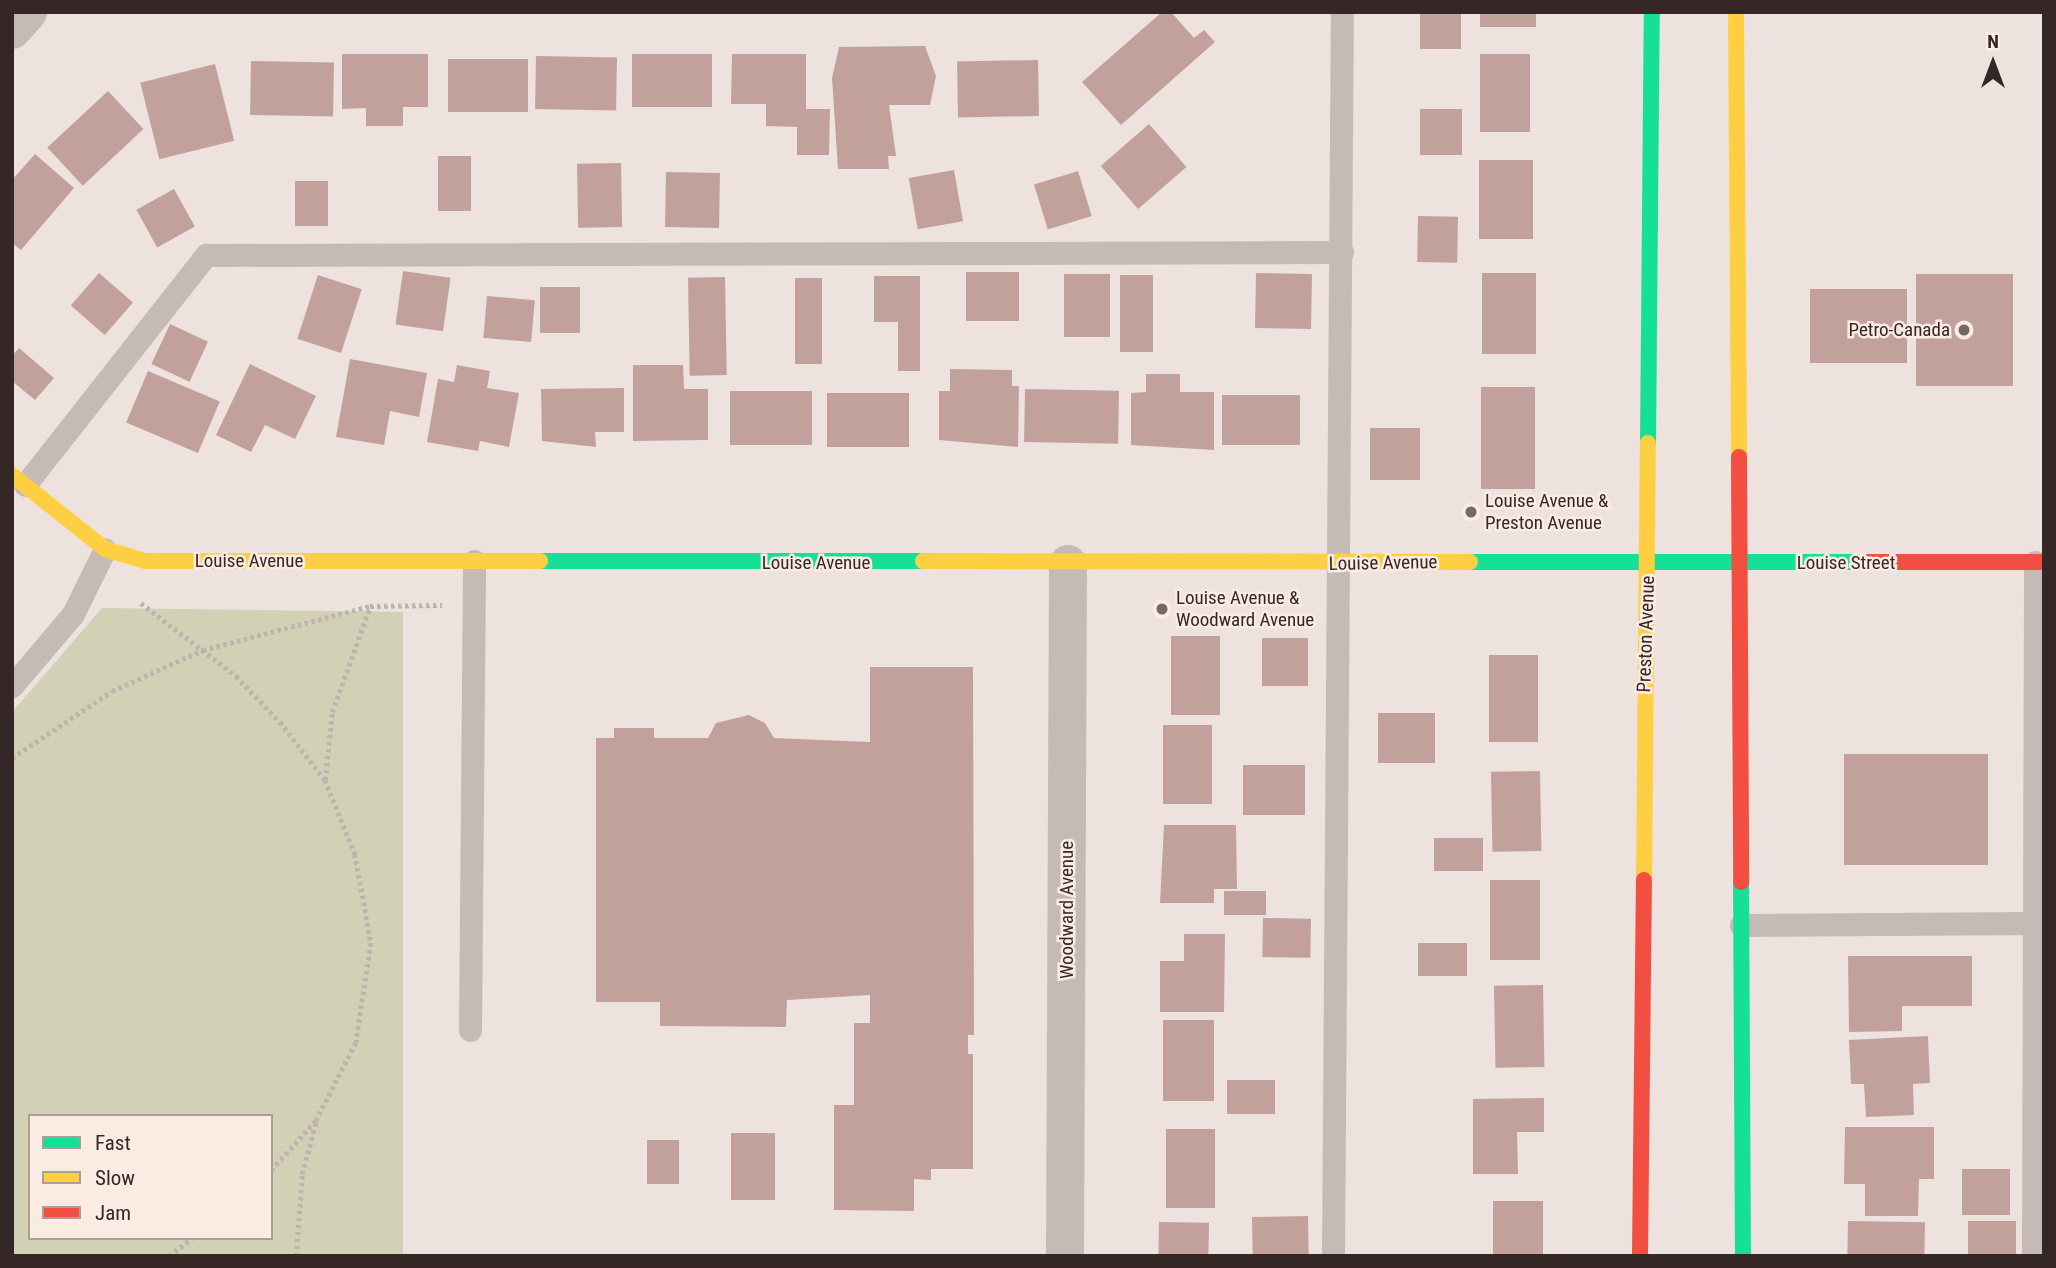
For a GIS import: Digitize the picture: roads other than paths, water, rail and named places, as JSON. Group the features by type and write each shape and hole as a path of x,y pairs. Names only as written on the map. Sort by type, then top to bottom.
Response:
{"main road":[{"name":"Preston Avenue","path":"1640,1256 1652,12"},
{"path":"1736,12 1743,1256"},
{"name":"Louise Avenue","path":"18,480 104,549 145,561 1648,563"},
{"name":"Louise Street","path":"1648,563 2039,562"}],"street":[{"path":"12,30 28,12"},
{"name":"Woodward Avenue","path":"1065,1256 1068,564"}],"lane":[{"path":"1333,1256 1342,564 1342,12"},
{"path":"18,480 206,255 1342,252"},
{"path":"12,686 87,591 104,549"},
{"path":"470,1030 474,561"},
{"path":"2033,1256 2038,923 2039,562"},
{"path":"1741,925 2038,923"}],"place":[{"name":"Petro-Canada","path":"1964,330"},
{"name":"Louise Avenue & Preston Avenue","path":"1471,512"},
{"name":"Louise Avenue & Woodward Avenue","path":"1162,609"}]}
